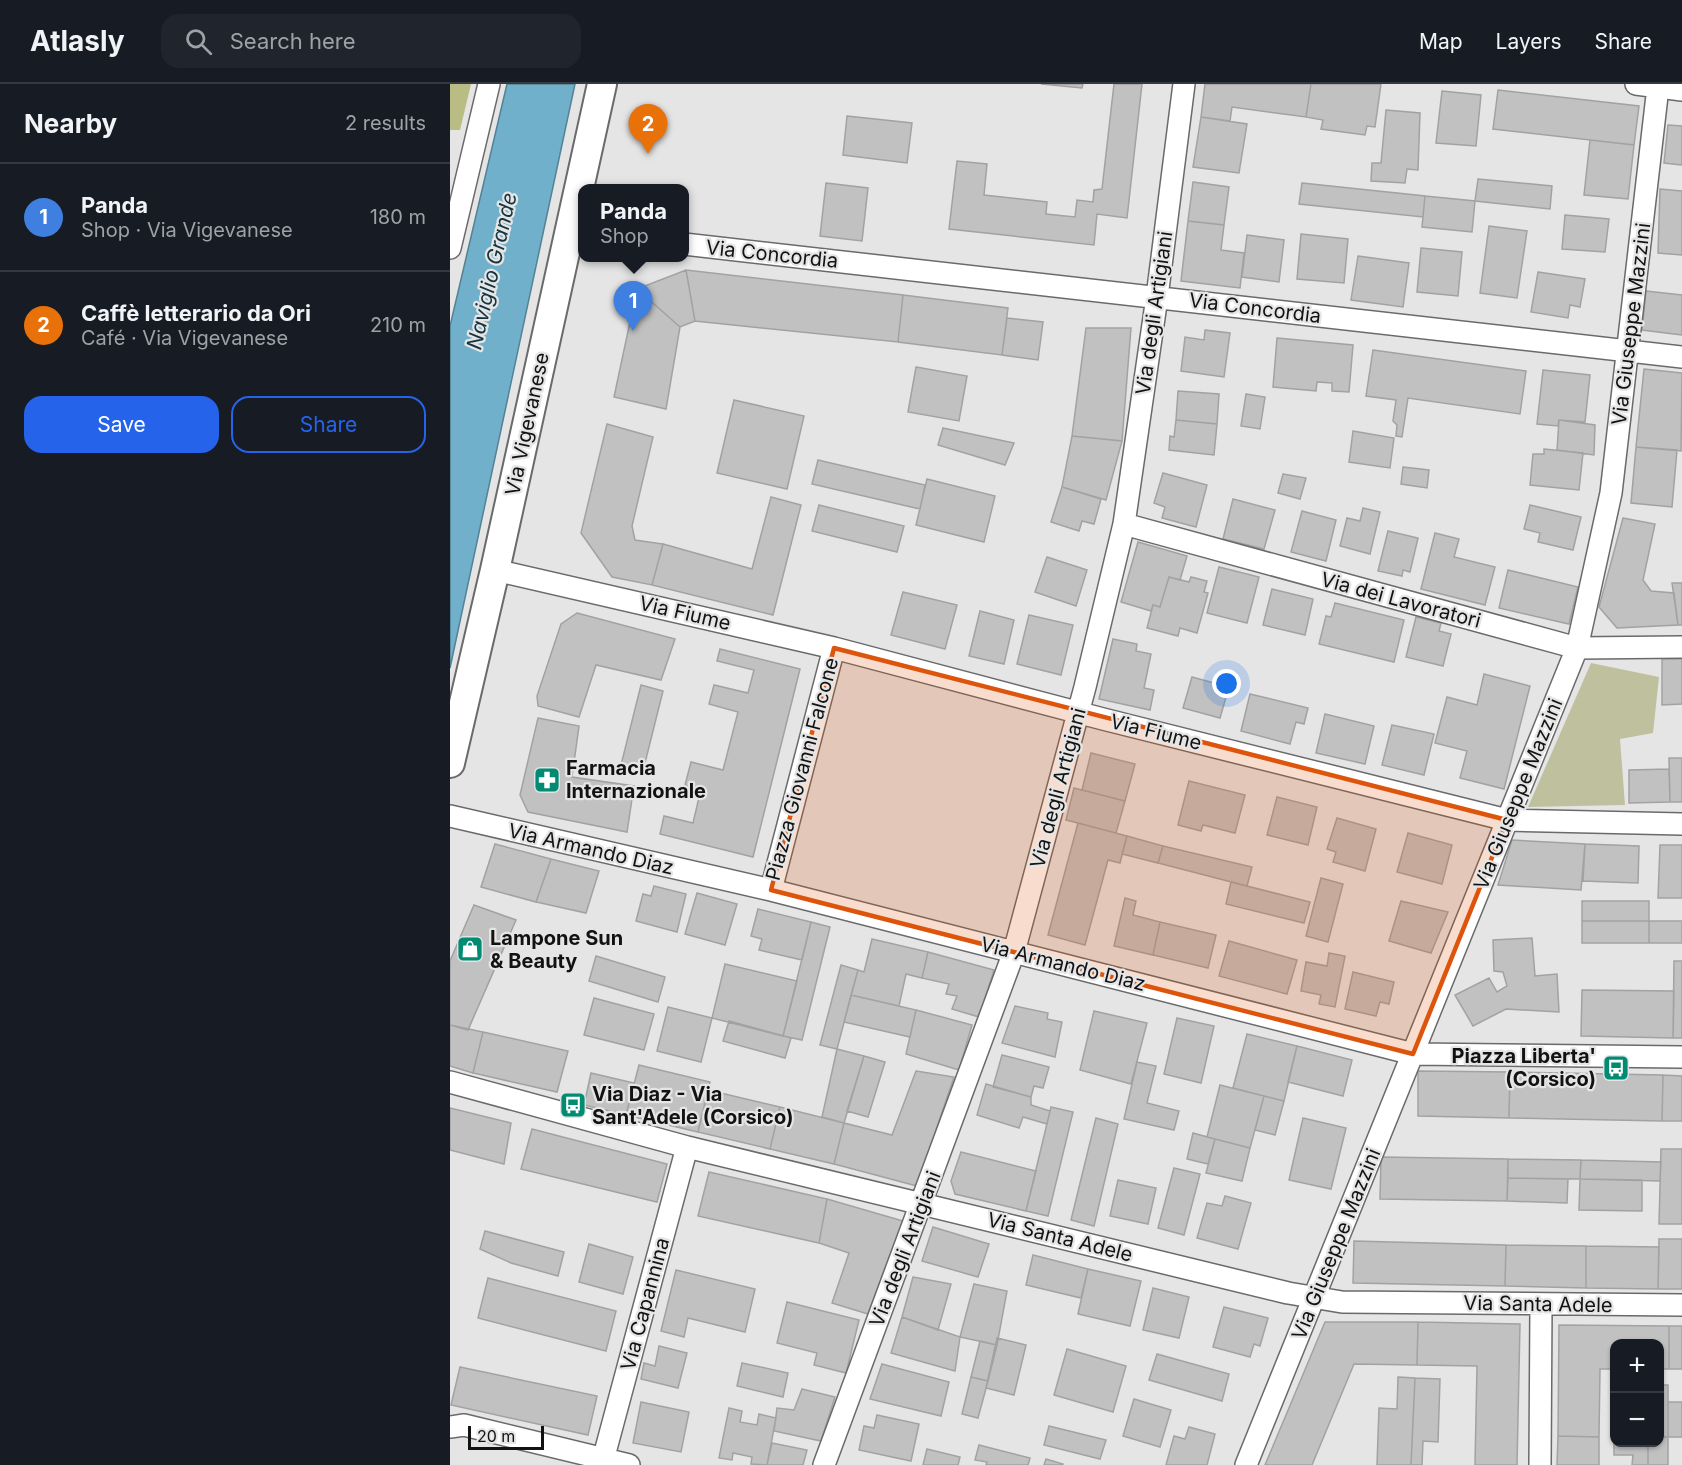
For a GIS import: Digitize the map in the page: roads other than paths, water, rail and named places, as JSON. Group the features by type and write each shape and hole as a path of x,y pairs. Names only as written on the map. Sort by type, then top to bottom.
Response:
{"main road":[{"name":"Via Vigevanese","path":"584,184 602,84"},
{"name":"Via Vigevanese","path":"450,763 576,230"}],"street":[{"path":"450,248 489,84"},
{"name":"Via degli Artigiani","path":"824,1465 1014,952 1078,712 1124,524 1157,297 1184,84"},
{"path":"1636,84 1682,90"},
{"name":"Via Giuseppe Mazzini","path":"1246,1465 1577,648 1611,493 1658,87"},
{"name":"Via Concordia","path":"689,245 1682,357"},
{"name":"Via dei Lavoratori","path":"1124,524 1577,648 1682,647"},
{"name":"Via Fiume","path":"495,570 834,648 1507,820 1682,824"},
{"name":"Piazza Giovanni Falcone","path":"771,890 834,648"},
{"name":"Via Armando Diaz","path":"450,816 771,890 1413,1054 1682,1057"},
{"name":"Via Santa Adele","path":"450,1082 687,1147 1288,1293 1315,1295 1342,1302 1682,1305"},
{"name":"Via Capannina","path":"603,1460 687,1147"},
{"path":"1540,1465 1541,1304"},
{"path":"450,1427 464,1425 629,1465"}],"water":[{"name":"Naviglio Grande","path":"507,84 575,84 450,668 450,326"}],"place":[{"name":"Caffè letterario da Ori","path":"648,154"},
{"name":"Panda","path":"633,331"},
{"name":"Farmacia Internazionale","path":"547,780"},
{"name":"Lampone Sun & Beauty","path":"470,949"},
{"name":"Piazza Liberta' (Corsico)","path":"1616,1068"},
{"name":"Via Diaz - Via Sant'Adele (Corsico)","path":"573,1105"}]}
